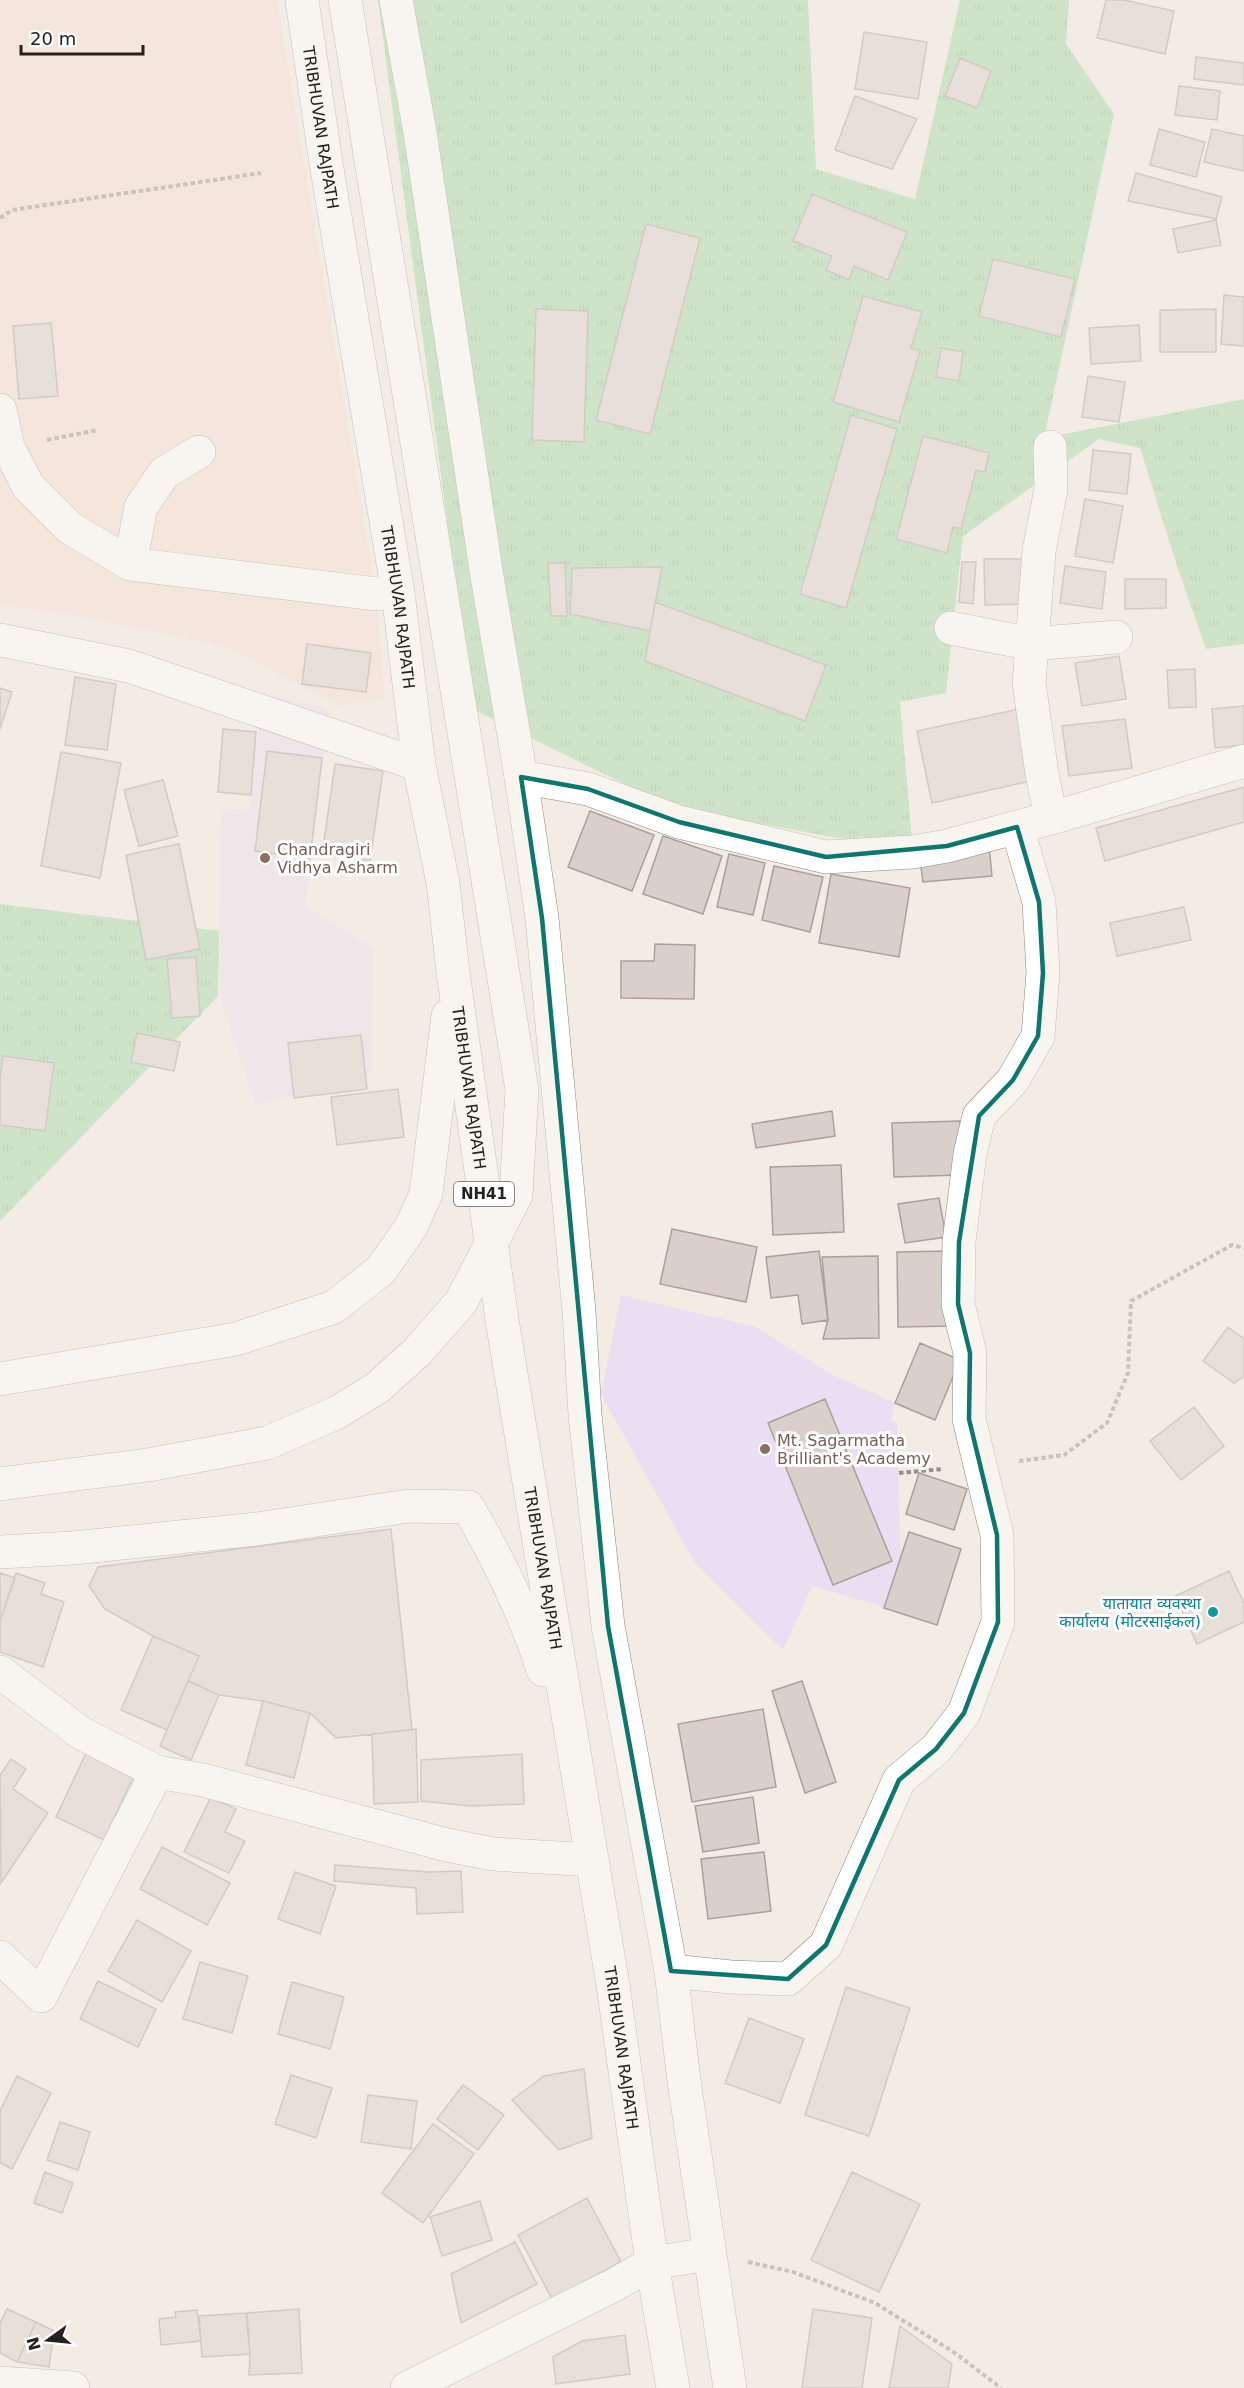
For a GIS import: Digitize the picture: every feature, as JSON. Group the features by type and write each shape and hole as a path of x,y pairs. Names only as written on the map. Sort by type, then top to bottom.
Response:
{"main road":[{"name":"TRIBHUVAN RAJPATH","path":"302,0 326,164 398,593 419,765 443,883 453,972 502,1320 615,1995 652,2263 673,2388"},
{"path":"0,1484 148,1465 267,1443 336,1413 377,1388 417,1352 461,1302 516,1195 522,1090 345,0"},
{"path":"396,0 420,132 486,570 542,918 579,1311 585,1415 608,1626 671,1971 684,2081 730,2388"},
{"path":"0,410 8,447 28,486 70,528 130,564 376,594 398,593"},
{"path":"1050,447 1051,489 1039,551 1029,683 1042,774 1051,818"},
{"path":"130,564 141,507 164,473 199,452"},
{"path":"951,628 1032,644 1116,638"},
{"path":"0,640 129,666 419,765"},
{"path":"521,777 588,789 679,822 826,857 913,852 946,846 1051,818 1244,761"},
{"path":"671,1971 731,1977 788,1979 826,1945 899,1780 936,1749 964,1713 998,1622 997,1535 969,1419 970,1353 958,1304 960,1242 970,1154 979,1116 1013,1080 1038,1036 1043,973 1039,902 1017,827"},
{"path":"0,1379 236,1339 334,1307 381,1270 411,1227 426,1194 453,972"},
{"path":"0,1552 73,1548 256,1529 408,1506 468,1507 493,1549 530,1628 576,1765"},
{"path":"0,1672 81,1733 157,1772 203,1780 458,1847 493,1854 592,1860"},
{"path":"0,1957 41,1996 157,1772"},
{"path":"407,2388 614,2285 652,2263 709,2254"},
{"path":"1,2385 72,2388"}],"path":[{"path":"0,218 12,210 261,173"},
{"path":"8,447 98,430"},
{"path":"898,1473 1064,1455 1107,1423 1128,1373 1131,1301 1232,1245 1244,1248"},
{"path":"709,2254 793,2272 875,2303 955,2354 1001,2388"}],"highlighted area":[{"path":"521,777 588,789 679,822 826,857 947,846 1017,827 1039,902 1043,973 1038,1036 1013,1080 979,1116 959,1242 958,1304 970,1353 969,1419 997,1535 998,1622 964,1713 936,1749 899,1780 826,1945 788,1979 671,1971 608,1626 542,918"}],"shaded area":[{"path":"0,0 277,0 376,594 385,699 341,706 225,647 78,616 0,605"},
{"name":"Chandragiri Vidhya Asharm","path":"262,694 330,709 305,906 373,948 372,1073 256,1106 220,998 219,931 221,811 250,809"},
{"name":"Mt. Sagarmatha Brilliant's Academy","path":"621,1295 756,1327 829,1373 895,1403 891,1420 897,1424 902,1612 812,1586 783,1650 695,1563 601,1394"}],"green space":[{"path":"378,0 808,0 816,169 915,199 960,0 1069,0 1066,44 1114,114 1044,438 1244,399 1244,644 1206,649 1140,448 1099,439 963,536 946,693 900,702 913,852 671,807 472,709"},
{"path":"0,904 219,931 218,996 0,1221"}],"building":[{"path":"1106,0 1124,0 1174,11 1165,54 1097,38"},
{"path":"864,32 927,42 918,99 855,89"},
{"path":"1196,57 1244,63 1244,85 1194,79"},
{"path":"960,58 991,71 977,108 945,96"},
{"path":"1179,86 1220,91 1217,120 1175,115"},
{"path":"855,96 917,119 892,169 835,150"},
{"path":"1159,129 1205,142 1196,177 1150,165"},
{"path":"1212,129 1244,136 1244,171 1204,162"},
{"path":"1136,173 1222,197 1216,219 1128,201"},
{"path":"812,194 907,232 888,280 854,266 849,280 826,270 832,256 793,241"},
{"path":"1216,220 1221,245 1178,253 1173,229"},
{"path":"646,224 700,238 650,434 596,420"},
{"path":"993,259 1075,279 1061,337 979,316"},
{"path":"1224,295 1244,297 1244,346 1221,344"},
{"path":"863,296 922,312 911,348 920,351 899,422 833,402"},
{"path":"536,309 588,311 584,442 532,440"},
{"path":"1216,309 1216,352 1160,352 1160,310"},
{"path":"51,323 58,396 19,399 13,326"},
{"path":"1139,325 1141,361 1091,364 1089,328"},
{"path":"941,348 963,352 959,381 936,377"},
{"path":"1088,376 1125,382 1119,422 1082,417"},
{"path":"851,415 897,429 846,608 800,594"},
{"path":"923,436 989,453 985,472 976,470 961,529 953,527 947,553 896,539"},
{"path":"1093,450 1131,454 1127,494 1089,490"},
{"path":"1085,499 1123,506 1113,563 1075,556"},
{"path":"984,559 1022,559 1023,604 985,605"},
{"path":"962,562 976,562 973,604 959,602"},
{"path":"548,563 565,563 567,616 551,616"},
{"path":"1065,566 1106,572 1102,609 1060,603"},
{"path":"662,567 650,631 570,614 572,568"},
{"path":"1125,579 1166,579 1166,608 1125,609"},
{"path":"655,602 826,665 805,721 645,661"},
{"path":"307,644 371,653 366,692 302,684"},
{"path":"1119,656 1126,699 1082,706 1075,663"},
{"path":"1195,669 1196,707 1169,708 1167,670"},
{"path":"75,677 116,684 107,750 65,745"},
{"path":"0,688 12,692 0,729"},
{"path":"1244,706 1244,745 1215,748 1212,709"},
{"path":"1019,709 1035,780 932,803 917,731"},
{"path":"1125,719 1132,768 1069,776 1062,726"},
{"path":"223,729 256,732 251,795 218,792"},
{"path":"267,751 322,758 310,859 255,851"},
{"path":"61,752 121,763 100,878 41,866"},
{"path":"335,764 383,771 370,861 322,855"},
{"path":"163,780 178,836 139,846 124,790"},
{"path":"1244,787 1244,822 1105,861 1096,828"},
{"path":"590,811 654,835 632,891 568,867"},
{"path":"663,836 722,856 703,914 643,894"},
{"path":"179,844 200,949 146,960 126,855"},
{"path":"989,846 992,876 923,882 919,852"},
{"path":"729,854 765,863 753,915 717,907"},
{"path":"774,866 823,877 810,932 762,920"},
{"path":"831,874 910,888 899,957 819,943"},
{"path":"1184,907 1191,940 1117,956 1110,923"},
{"path":"655,944 695,945 694,999 621,998 621,961 654,961"},
{"path":"196,957 200,1016 172,1018 167,959"},
{"path":"137,1033 180,1042 174,1071 131,1062"},
{"path":"361,1035 367,1089 294,1098 288,1043"},
{"path":"3,1056 54,1063 45,1131 0,1125 0,1080"},
{"path":"398,1089 404,1137 337,1145 331,1097"},
{"path":"832,1111 835,1136 756,1148 752,1124"},
{"path":"960,1121 962,1175 894,1177 892,1123"},
{"path":"841,1165 844,1232 773,1235 770,1167"},
{"path":"939,1198 946,1237 905,1243 898,1204"},
{"path":"672,1229 757,1247 746,1302 660,1284"},
{"path":"819,1251 828,1320 802,1324 798,1295 771,1298 766,1257"},
{"path":"950,1251 952,1326 898,1327 897,1252"},
{"path":"878,1256 879,1338 823,1339 828,1320 822,1257"},
{"path":"1228,1327 1244,1339 1244,1376 1234,1383 1203,1361"},
{"path":"920,1343 960,1360 935,1420 895,1403"},
{"path":"825,1399 892,1561 833,1585 768,1423"},
{"path":"1194,1407 1224,1446 1181,1480 1150,1441"},
{"path":"919,1473 967,1489 954,1530 906,1514"},
{"path":"391,1529 412,1730 336,1738 310,1713 263,1701 219,1695 188,1681 199,1656 153,1636 105,1609 89,1586 98,1567"},
{"path":"909,1532 961,1549 937,1625 884,1608"},
{"name":"यातायात व्यवस्था कार्यालय (मोटरसाईकल)","path":"1229,1571 1244,1603 1244,1622 1197,1644 1175,1596"},
{"path":"0,1573 15,1578 0,1621"},
{"path":"16,1573 45,1583 41,1594 64,1602 43,1667 0,1652 0,1621"},
{"path":"153,1636 199,1656 167,1730 121,1710"},
{"path":"188,1681 219,1695 191,1760 160,1746"},
{"path":"802,1681 836,1782 805,1793 772,1691"},
{"path":"263,1701 310,1713 294,1778 246,1765"},
{"path":"763,1709 776,1787 692,1802 678,1724"},
{"path":"416,1729 418,1802 374,1804 372,1734"},
{"path":"88,1749 136,1771 104,1840 56,1817"},
{"path":"522,1754 524,1804 470,1806 421,1801 421,1760"},
{"path":"11,1759 26,1769 13,1789 48,1813 1,1883 0,1775"},
{"path":"211,1797 236,1809 225,1832 245,1841 229,1873 184,1852"},
{"path":"753,1797 759,1843 703,1852 695,1806"},
{"path":"162,1847 230,1883 207,1925 140,1889"},
{"path":"764,1852 771,1911 708,1919 701,1859"},
{"path":"335,1865 428,1872 461,1871 463,1912 417,1914 416,1888 334,1881"},
{"path":"295,1872 336,1886 320,1934 278,1919"},
{"path":"137,1920 191,1951 162,2002 108,1971"},
{"path":"200,1962 248,1976 232,2033 183,2019"},
{"path":"98,1981 156,2009 138,2047 80,2019"},
{"path":"292,1982 344,1997 330,2049 278,2034"},
{"path":"846,1987 910,2008 869,2136 805,2115"},
{"path":"749,2018 804,2039 780,2103 725,2083"},
{"path":"584,2069 592,2138 559,2150 512,2100 544,2076"},
{"path":"291,2075 332,2088 316,2138 275,2124"},
{"path":"17,2076 51,2093 12,2169 0,2163 0,2111"},
{"path":"463,2085 504,2115 478,2150 437,2119"},
{"path":"368,2095 417,2101 411,2149 361,2142"},
{"path":"60,2122 90,2132 78,2170 47,2160"},
{"path":"433,2124 474,2154 423,2223 382,2193"},
{"path":"45,2172 73,2183 62,2213 34,2203"},
{"path":"852,2172 920,2204 879,2292 811,2260"},
{"path":"587,2198 621,2262 552,2299 518,2235"},
{"path":"480,2201 492,2240 442,2256 430,2217"},
{"path":"515,2242 537,2284 461,2323 451,2274"},
{"path":"7,2309 36,2322 17,2362 0,2353 0,2323"},
{"path":"299,2309 302,2373 249,2375 250,2354 246,2313"},
{"path":"813,2309 872,2318 862,2388 802,2388"},
{"path":"197,2310 201,2341 161,2345 159,2319 176,2317 175,2312"},
{"path":"247,2313 250,2354 202,2357 199,2316"},
{"path":"36,2322 54,2331 49,2367 17,2362"},
{"path":"900,2326 952,2364 948,2388 889,2388"},
{"path":"625,2335 630,2374 556,2384 553,2357 582,2341"}],"place":[{"name":"Chandragiri Vidhya Asharm","path":"265,858"},
{"name":"Mt. Sagarmatha Brilliant's Academy","path":"765,1449"},
{"name":"यातायात व्यवस्था कार्यालय (मोटरसाईकल)","path":"1213,1612"}]}
